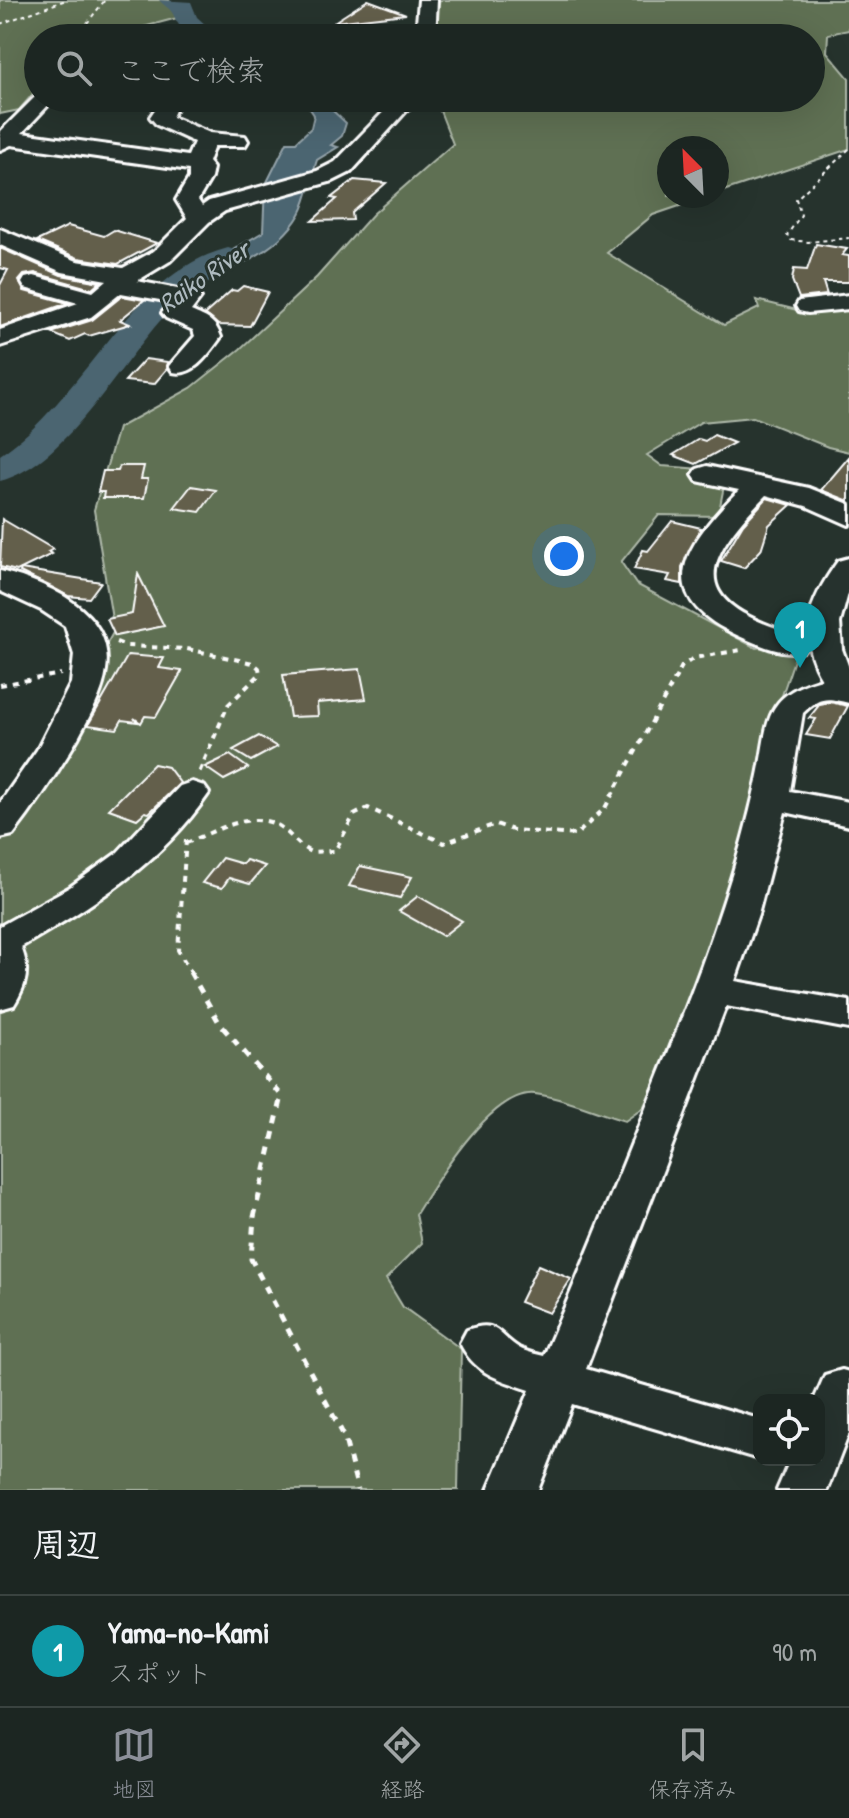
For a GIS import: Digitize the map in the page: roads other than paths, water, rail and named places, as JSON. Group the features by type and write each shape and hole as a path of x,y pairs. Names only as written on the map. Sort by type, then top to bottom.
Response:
{"street":[{"path":"426,24 428,0"},
{"path":"5,141 32,112"},
{"path":"164,112 161,117 164,121 199,136 237,141"},
{"path":"0,338 63,320 162,256 201,217 217,206 325,176 351,160 395,112"},
{"path":"196,164 199,136 222,117"},
{"path":"5,141 196,164 202,168 200,178 187,200 192,210 201,217"},
{"path":"0,236 114,287"},
{"path":"34,283 114,287 189,298 175,313 204,326 208,337 182,366"},
{"path":"808,306 849,302"},
{"path":"707,475 832,505 849,516"},
{"path":"759,486 740,504 711,542 701,562 697,585 704,598 730,619 759,635 792,644"},
{"path":"513,1490 713,990 770,798 785,715 791,704 802,695 846,689 829,663 823,623 829,600 849,567"},
{"path":"0,580 76,619 88,646 91,669 77,706 29,788 0,827"},
{"path":"0,996 8,985 9,964 0,942 83,895 130,861 192,793"},
{"path":"770,798 848,809"},
{"path":"713,990 849,1015"},
{"path":"483,1343 502,1361 753,1437"},
{"path":"825,1433 842,1389"},
{"path":"802,1490 812,1466"}],"water":[{"path":"312,112 334,112 346,123 342,136 331,145 338,147 317,160 306,201 290,228 247,261 180,287 179,282 263,232 265,186 287,142 296,142 311,128"}],"waterway":[{"name":"Raiko River","path":"171,0 183,7 186,20 191,24"},
{"name":"Raiko River","path":"0,470 24,454 66,416 165,298 191,278 228,257"}],"place":[{"name":"Yama-no-Kami","path":"800,668"}]}
